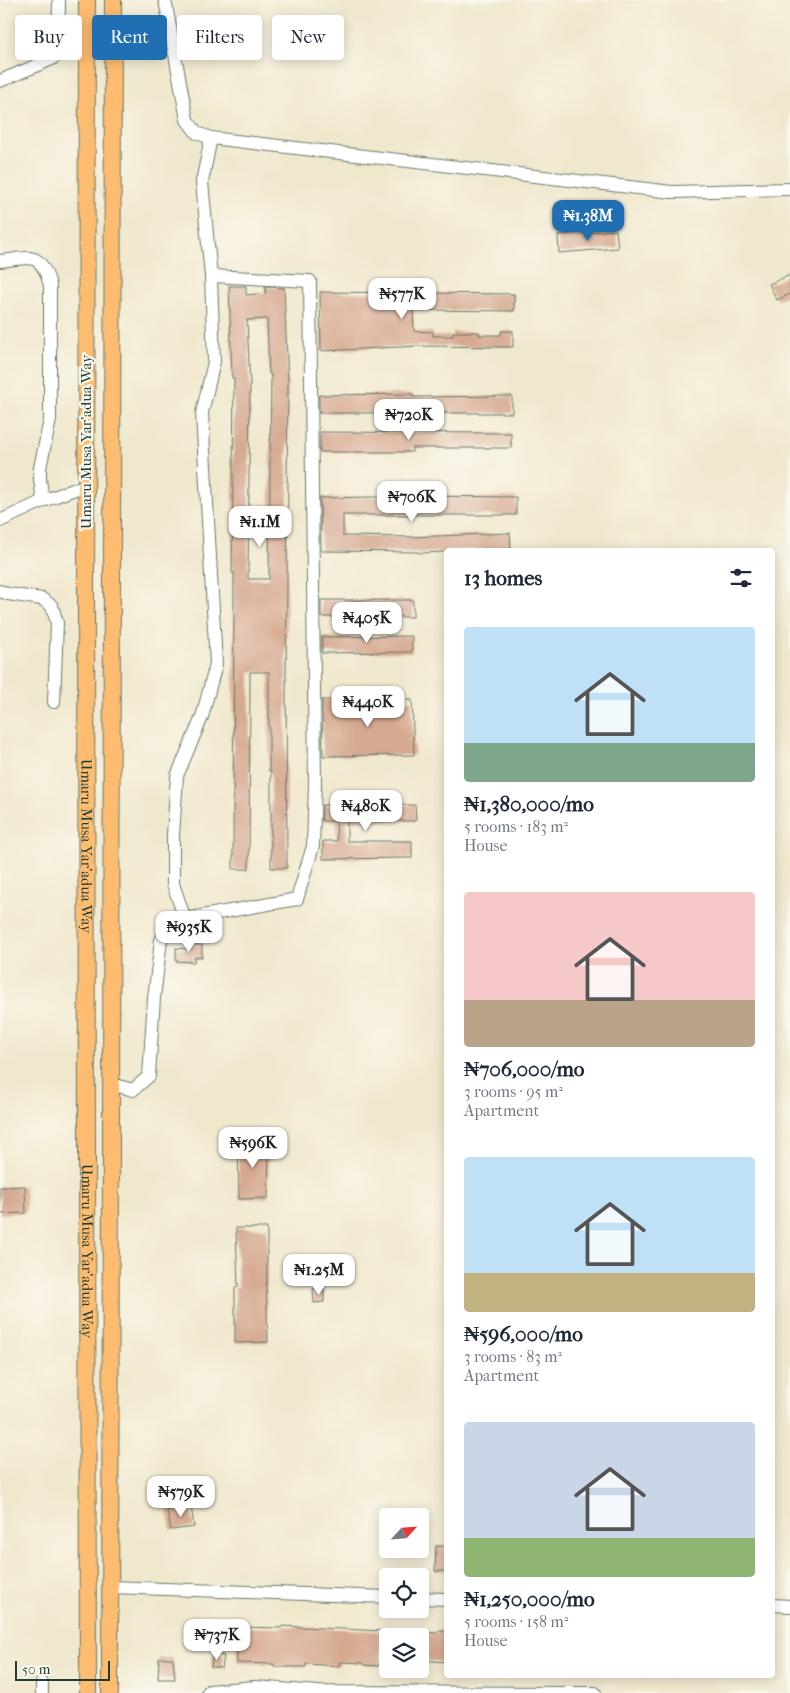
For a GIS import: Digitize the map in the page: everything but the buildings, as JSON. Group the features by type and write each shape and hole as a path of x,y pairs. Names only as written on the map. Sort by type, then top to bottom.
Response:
{"main road":[{"name":"Umaru Musa Yar'adua Way","path":"87,0 88,1693"},
{"name":"Umaru Musa Yar'adua Way","path":"110,1693 113,0"}],"street":[{"path":"0,81 52,59 58,54 59,0"},
{"path":"165,0 187,120 197,133 210,138 672,192 790,189"},
{"path":"185,919 173,884 173,835 177,776 202,717 216,664 202,413 214,362 211,276 202,182 210,138"},
{"path":"0,261 32,258 40,262 46,270 50,285 50,420 40,468 43,501"},
{"path":"111,1084 133,1090 149,1076 154,998 161,940 172,926 185,919 297,899 313,846 315,784 310,280 211,276"},
{"path":"0,521 43,501 86,485"},
{"path":"0,591 42,599 52,606 57,622 54,702"},
{"path":"110,1587 379,1597"},
{"path":"429,1598 444,1599"},
{"path":"775,1605 790,1606"},
{"path":"208,1693 209,1691 255,1687 318,1692 595,1693"}]}
